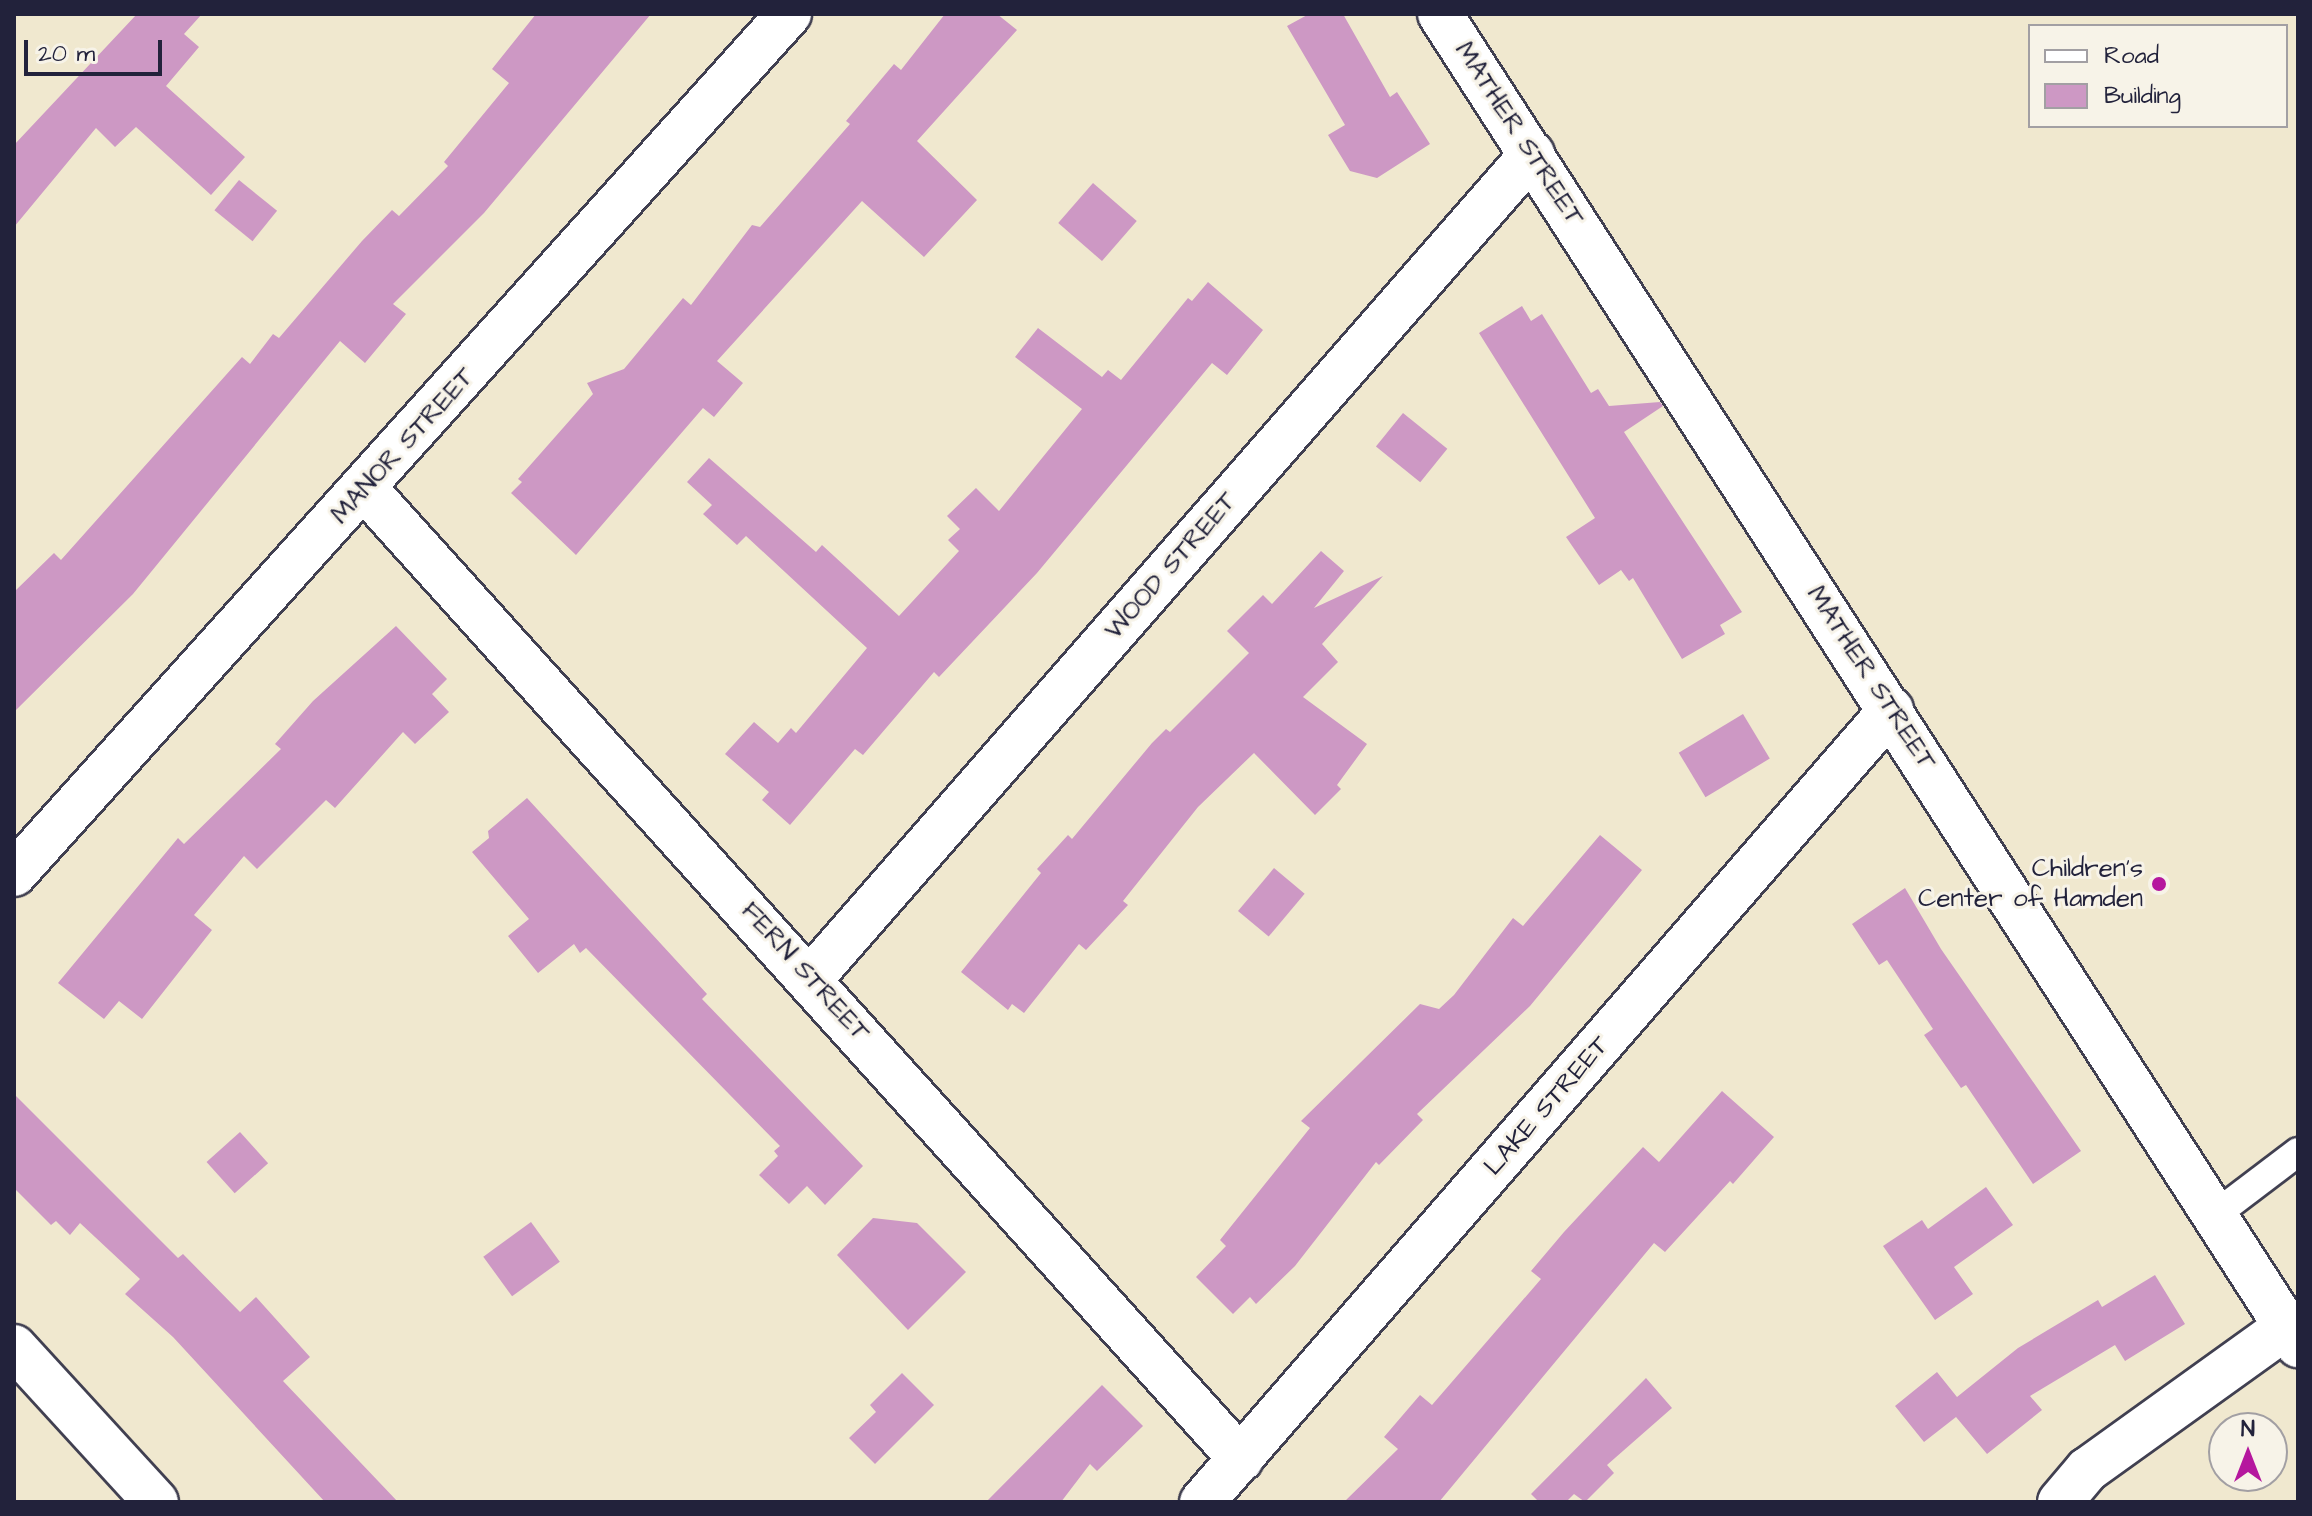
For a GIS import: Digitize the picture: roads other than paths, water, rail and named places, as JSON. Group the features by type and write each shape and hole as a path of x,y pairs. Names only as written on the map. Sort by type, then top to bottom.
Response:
{"street":[{"name":"MANOR STREET","path":"14,874 365,489 789,14"},
{"name":"MATHER STREET","path":"1440,14 2292,1336"},
{"name":"WOOD STREET","path":"811,978 1532,154"},
{"name":"FERN STREET","path":"365,489 811,978 1241,1459"},
{"name":"LAKE STREET","path":"1202,1502 1891,710"},
{"path":"2060,1502 2087,1470 2292,1336"},
{"path":"14,1347 156,1502"}],"lane":[{"path":"2215,1215 2298,1152"}],"place":[{"name":"Children's Center of Hamden","path":"2159,884"}]}
